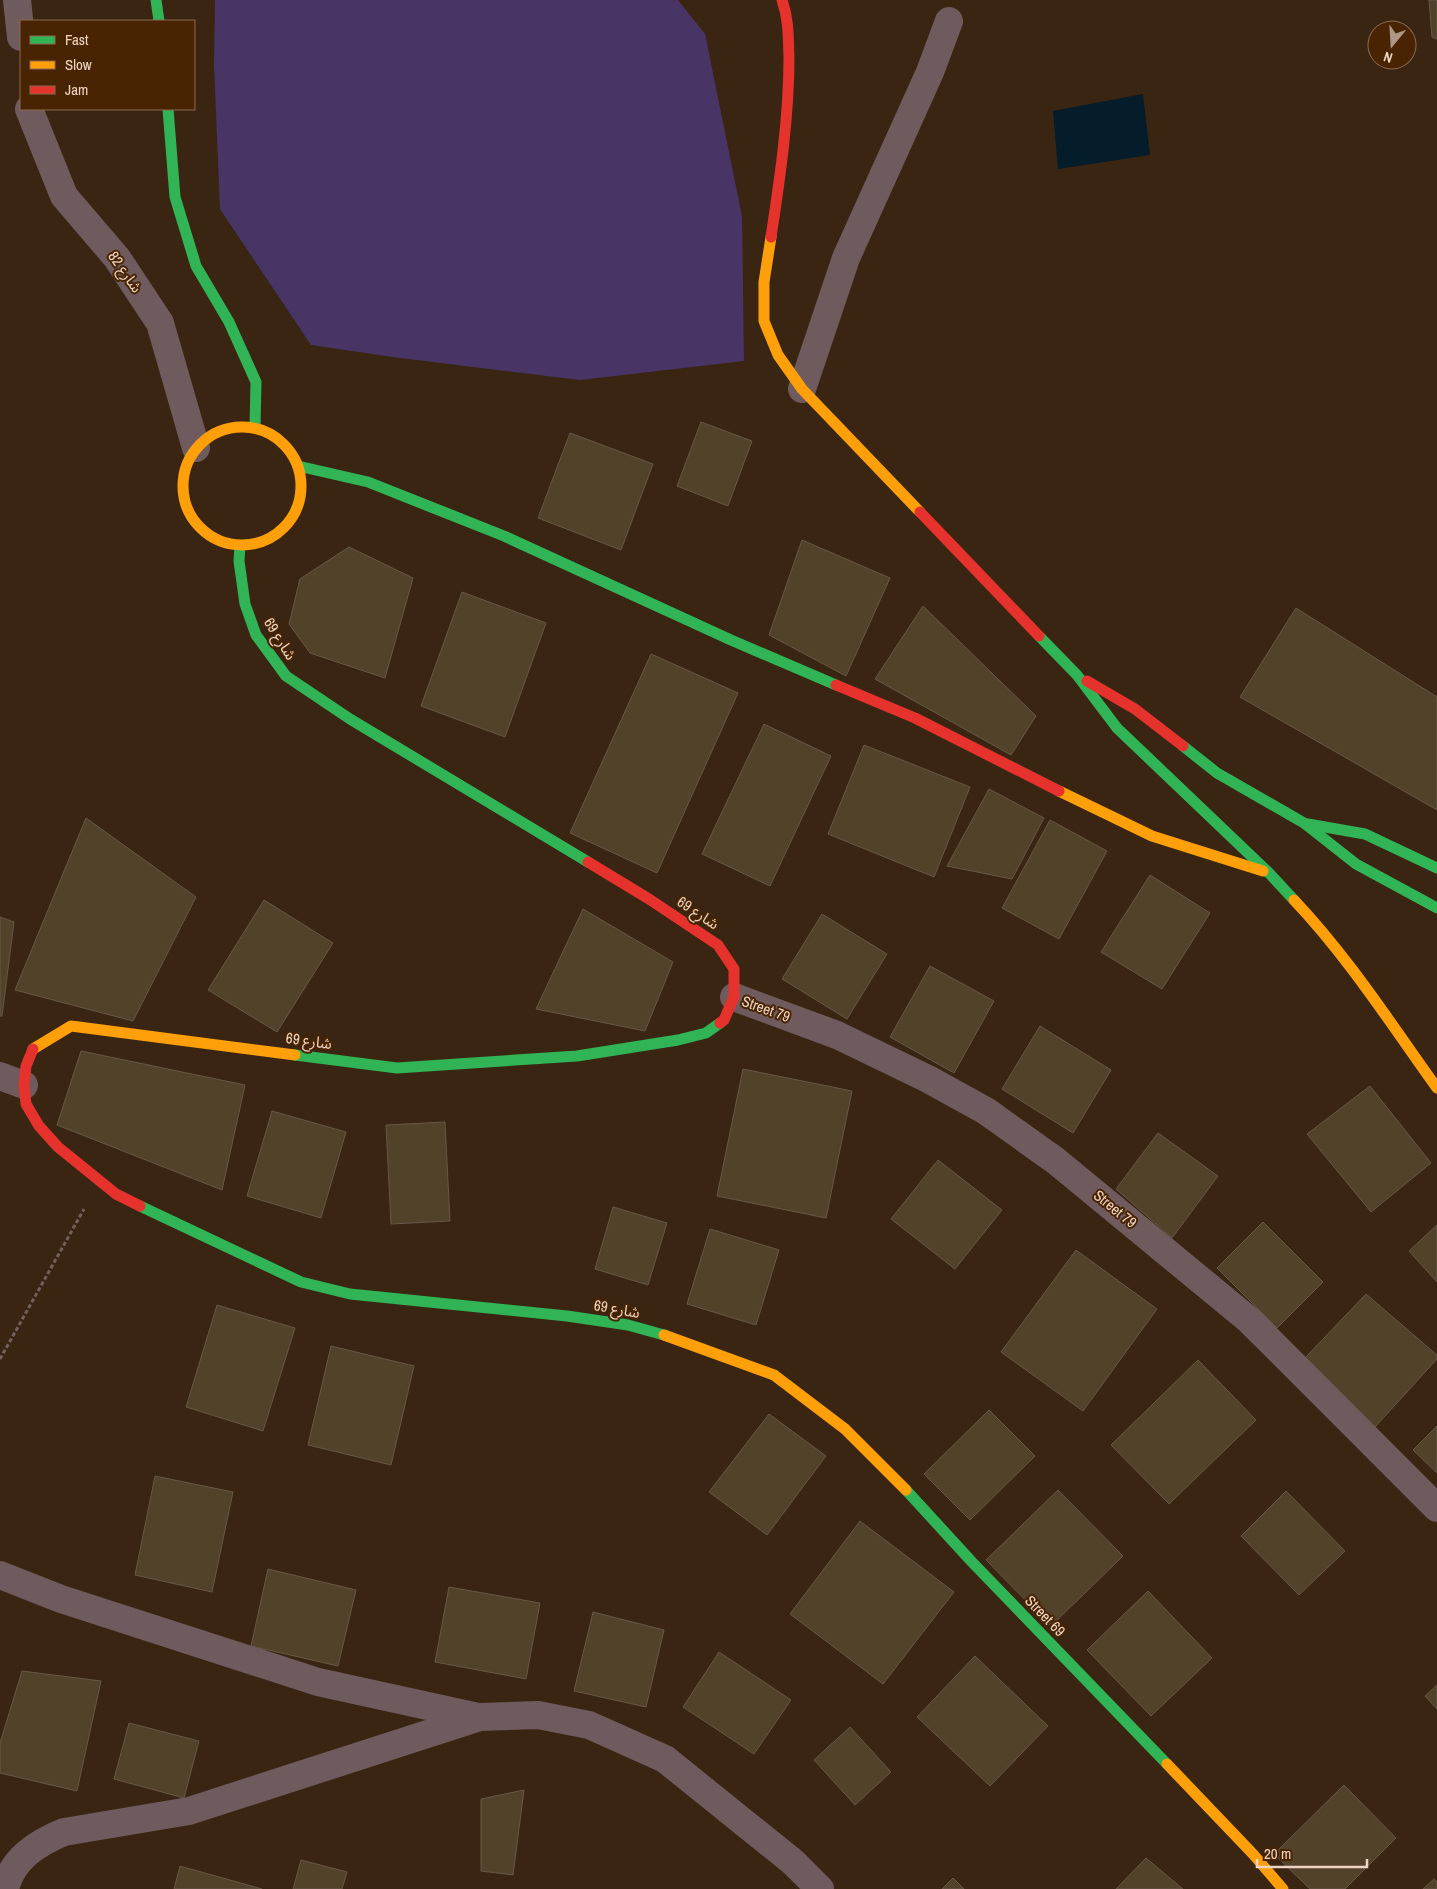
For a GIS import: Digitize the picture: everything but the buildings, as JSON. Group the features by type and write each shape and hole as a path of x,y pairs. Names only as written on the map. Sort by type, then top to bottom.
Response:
{"street":[{"path":"17,0 20,28"},
{"path":"156,0 159,20"},
{"path":"782,0 788,17 790,86 781,168 764,282 764,321 778,355 802,389 1078,675 1117,728 1269,873 1324,932 1437,1088"},
{"path":"802,389 846,258 930,72 949,21"},
{"name":"شارع 82","path":"29,110 64,196 117,258 160,323 196,448"},
{"path":"168,110 175,197 196,266 229,322 256,382 255,428"},
{"path":"233,427 255,428 269,433 292,453 298,466 302,483 301,499 295,514 285,528 272,538 257,544 240,546 222,542 205,533 192,519 184,501 182,483 186,464 196,448 212,434 233,427"},
{"path":"298,466 368,482 504,536 731,640 915,718 1060,792 1152,836 1269,873"},
{"name":"شارع 69","path":"100,1182 58,1147 39,1126 12,1080 26,1066 34,1047 71,1026 397,1068 577,1056 678,1040 706,1033 724,1020 734,997 734,969 718,945 649,899 350,719 286,676 256,635 244,604 239,561 240,546"},
{"path":"1078,675 1135,709 1217,773 1304,823 1356,864 1437,908"},
{"path":"1304,823 1365,834 1437,868"},
{"name":"Street 79","path":"734,997 837,1035 928,1079 986,1111 1056,1162 1250,1320 1437,1508"},
{"name":"Street 69","path":"100,1182 116,1194 160,1216 301,1282 350,1294 468,1308 567,1316 628,1325 681,1340 774,1375 845,1430 902,1486 972,1562 1253,1854 1284,1889"},
{"path":"0,1575 61,1599 318,1682 480,1717 538,1715 589,1725 665,1759 793,1862 820,1889"},
{"path":"5,1889 8,1876 19,1861 33,1848 64,1832 189,1811 480,1717"}],"path":[{"path":"0,1359 100,1182"}],"shaded area":[{"path":"215,0 678,0 705,34 742,216 744,361 580,380 311,345 220,209 214,65"}],"water":[{"path":"1143,94 1150,155 1058,169 1053,111"}],"traffic: fast":[{"path":"156,0 159,20"},
{"path":"168,110 175,197 196,266 229,322 256,382 255,428"},
{"path":"298,466 368,482 504,536 731,640 836,685"},
{"path":"240,546 239,561 245,604 256,635 286,676 350,719 588,862"},
{"path":"1039,636 1077,675 1117,728 1269,873 1294,900"},
{"path":"1183,746 1217,773 1304,823 1356,864 1437,908"},
{"path":"1308,824 1365,834 1437,868"},
{"path":"295,1055 397,1068 577,1056 678,1040 706,1033 720,1023"},
{"path":"140,1206 301,1282 350,1294 567,1316 628,1325 664,1335"},
{"path":"906,1490 972,1562 1167,1764"}],"traffic: slow":[{"path":"771,237 764,282 764,321 778,355 802,389 920,512"},
{"path":"242,427 265,431 284,444 297,463 301,486 297,509 284,528 265,541 242,545 219,541 200,528 187,509 183,486 187,463 200,444 219,431 242,427"},
{"path":"1059,791 1152,836 1263,871"},
{"path":"1294,900 1333,944 1437,1088"},
{"path":"33,1049 71,1026 295,1055"},
{"path":"664,1335 774,1375 845,1429 906,1490"},
{"path":"1167,1764 1253,1854 1283,1889"}],"traffic: jam":[{"path":"771,237 778,192 789,80 788,28 782,0"},
{"path":"920,512 1039,636"},
{"path":"1087,681 1135,709 1183,746"},
{"path":"836,685 915,718 1059,791"},
{"path":"588,862 649,899 718,945 734,969 734,997 724,1020 720,1023"},
{"path":"33,1049 26,1066 24,1085 26,1104 39,1126 58,1147 116,1194 140,1206"}]}
